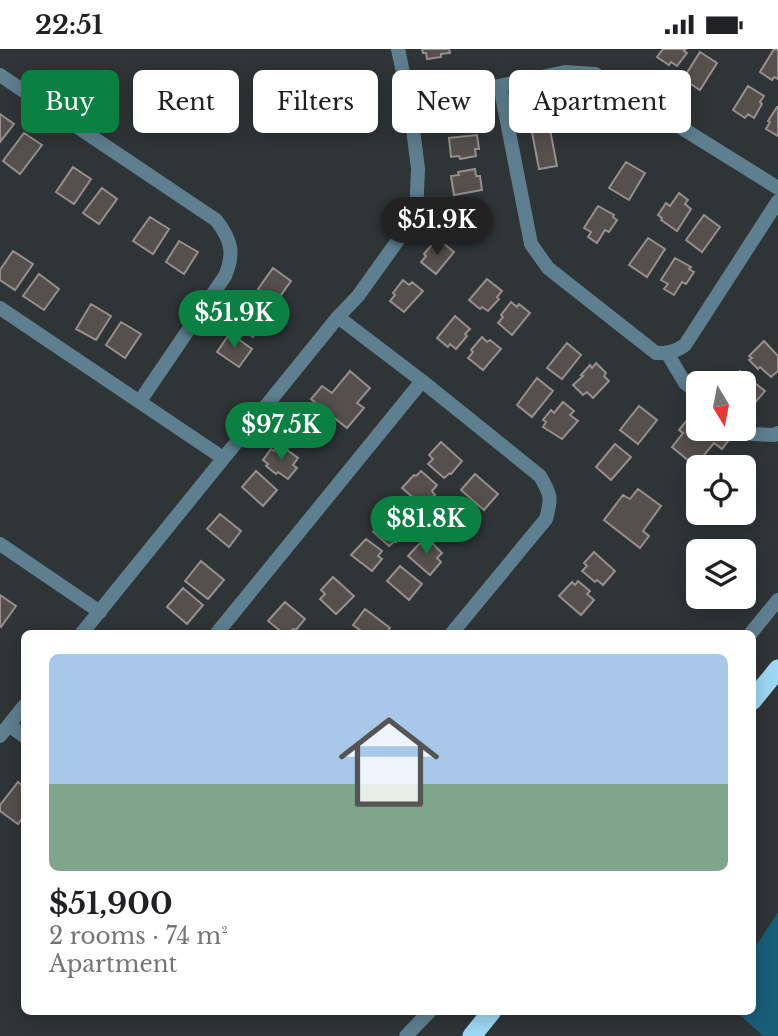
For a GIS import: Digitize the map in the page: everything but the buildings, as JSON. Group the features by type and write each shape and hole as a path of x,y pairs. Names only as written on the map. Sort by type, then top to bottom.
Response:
{"highway":[{"path":"756,696 778,669"},
{"path":"472,1036 489,1015"}],"street":[{"path":"398,49 402,70"},
{"path":"495,87 565,72 595,74 778,188"},
{"path":"0,75 216,220 225,232 231,263 225,276 140,401"},
{"path":"500,86 531,244 558,277 656,353 677,351 685,345 778,201"},
{"path":"85,630 338,317 358,296 416,215 418,169 414,133"},
{"path":"0,308 223,458"},
{"path":"338,317 540,476 550,493 550,507 546,519 454,630"},
{"path":"667,353 686,384"},
{"path":"219,630 422,381"},
{"path":"756,434 778,433"},
{"path":"0,544 100,612"},
{"path":"753,630 778,600"},
{"path":"5,731 21,710"},
{"path":"406,1036 426,1015"}],"shaded area":[{"path":"778,912 778,1036 763,1036 740,1015 756,1015 756,945"}]}
